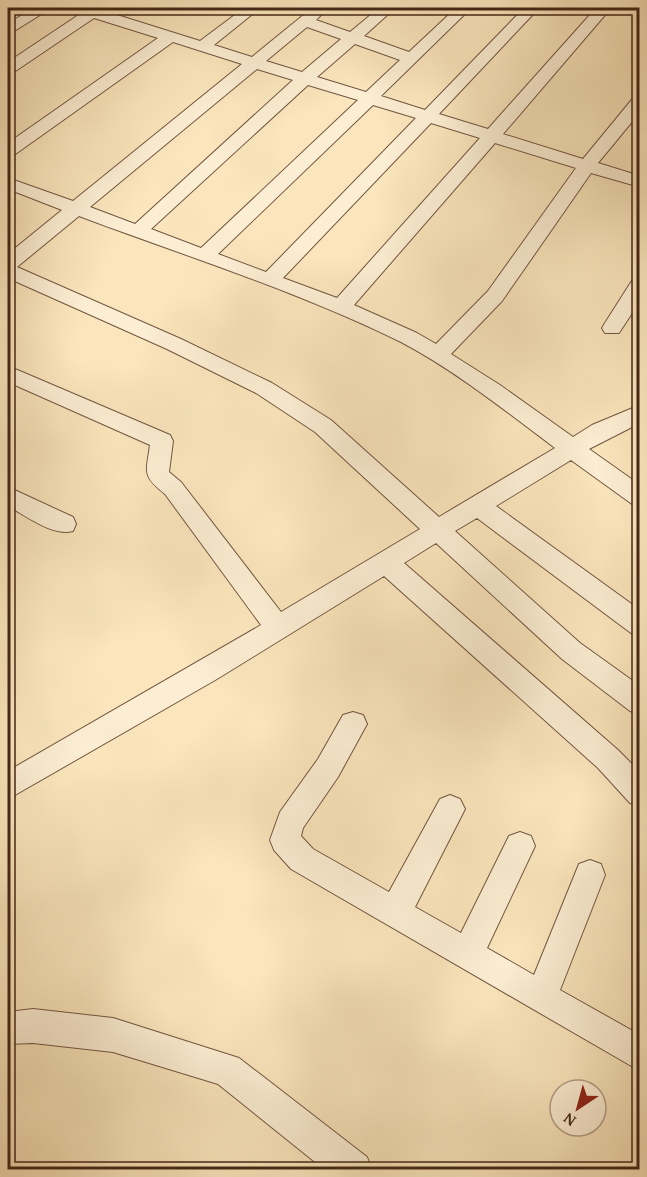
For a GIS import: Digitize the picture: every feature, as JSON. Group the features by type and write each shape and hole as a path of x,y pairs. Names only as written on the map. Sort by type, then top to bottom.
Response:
{"street":[{"path":"8,30 43,8"},
{"path":"201,47 253,8"},
{"path":"290,8 313,14 352,38 411,58"},
{"path":"137,232 306,78 388,8"},
{"path":"205,255 464,8"},
{"path":"270,280 342,209 427,115 532,8"},
{"path":"341,307 604,8"},
{"path":"8,69 86,10 132,17 170,37 639,182"},
{"path":"8,264 313,14"},
{"path":"8,151 170,37"},
{"path":"438,355 495,296 587,165 639,101"},
{"path":"8,183 74,210 205,255 341,307 410,338 492,390 639,498"},
{"path":"8,271 174,344 264,388 323,426 572,651 639,702"},
{"path":"612,328 639,284"},
{"path":"8,373 162,441 157,475 173,488 278,628"},
{"path":"8,786 278,628 600,431 639,413"},
{"path":"8,496 64,524"},
{"path":"479,506 639,625"},
{"path":"386,563 608,759 639,793"},
{"path":"353,724 328,768 290,822 285,840 302,859 639,1054"},
{"path":"395,913 450,809"},
{"path":"467,954 520,846"},
{"path":"541,997 590,875"},
{"path":"8,1028 33,1026 113,1035 227,1070 354,1170"}]}
